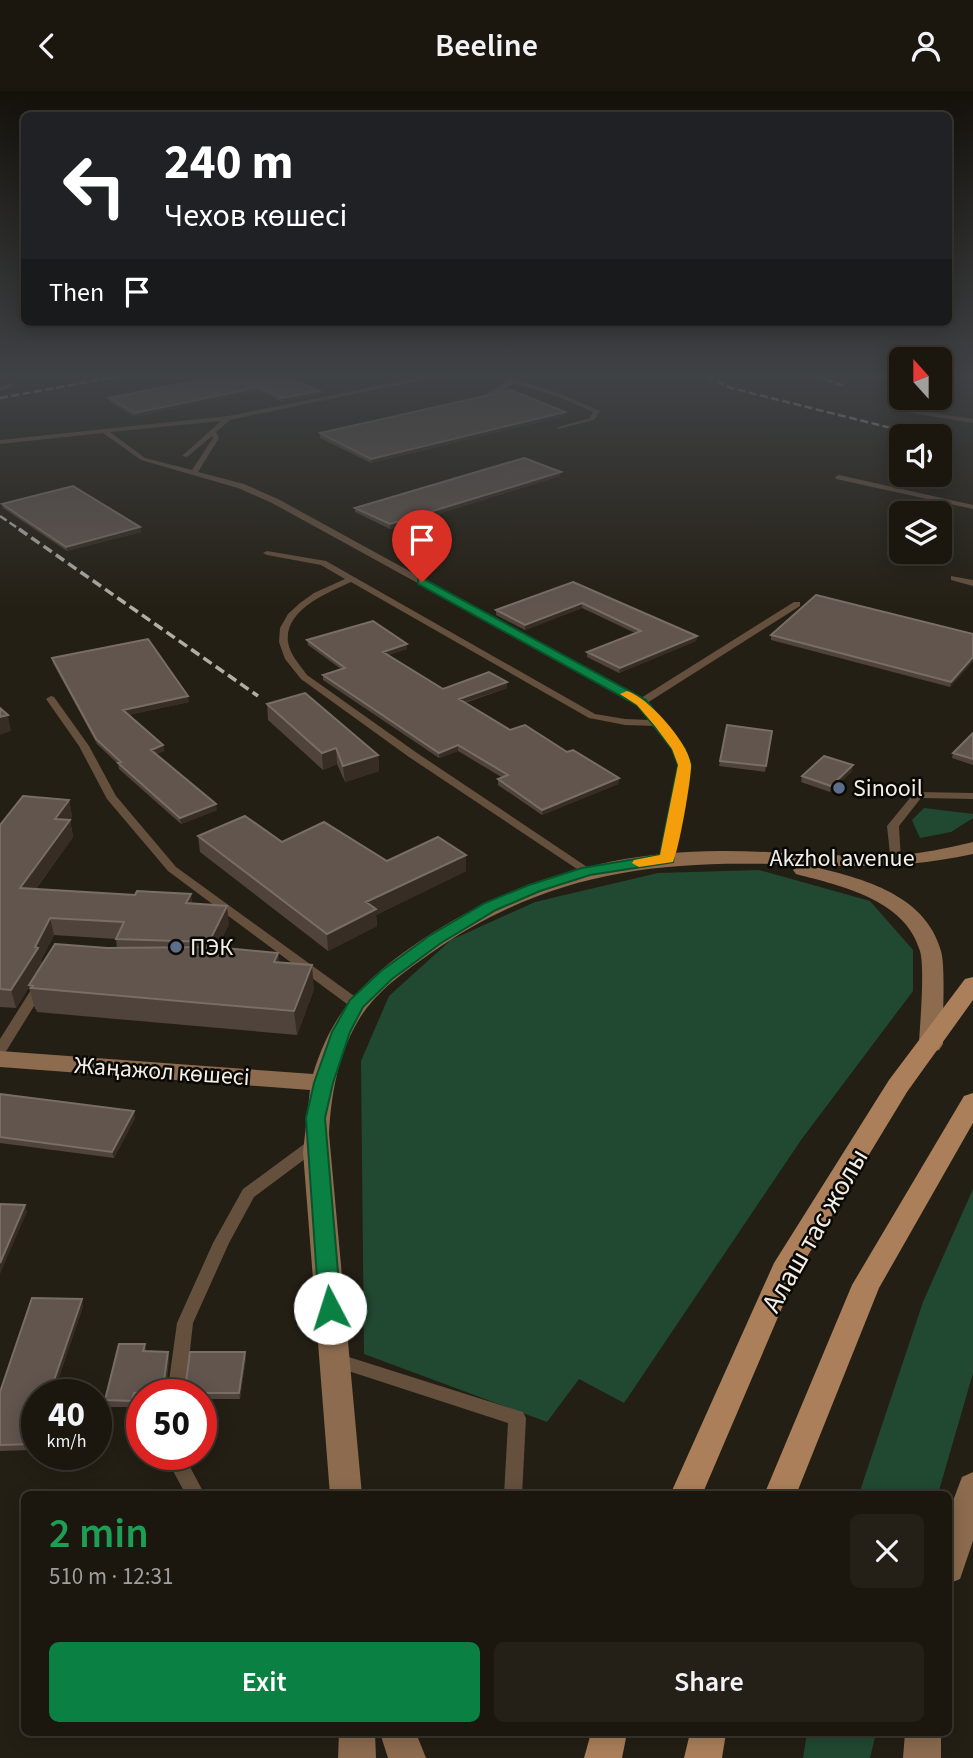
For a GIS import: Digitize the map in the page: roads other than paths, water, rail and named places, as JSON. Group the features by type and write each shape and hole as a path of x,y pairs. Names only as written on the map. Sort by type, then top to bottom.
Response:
{"main road":[{"name":"Akzhol avenue","path":"346,1491 316,1118 323,1083 341,1032 356,1004 387,975 435,939 491,906 534,888 587,871 667,859 895,861 973,848"},
{"name":"Akzhol avenue","path":"710,858 829,875 859,884 903,909 919,928 931,952 931,1044"},
{"name":"Алаш тас жолы","path":"688,1491 784,1271 898,1087 973,984"},
{"name":"Жаңажол көшесі","path":"0,1059 323,1083"},
{"path":"782,1491 866,1285 973,1102"},
{"path":"952,1555 973,1487"},
{"path":"357,1736 357,1758"},
{"path":"603,1758 608,1736"},
{"path":"703,1758 707,1736"},
{"path":"922,1758 923,1736"}],"lane":[{"path":"136,454 143,459 241,486 275,501 642,702 679,749 684,765 667,859"},
{"path":"194,471 205,454"},
{"path":"839,477 973,506"},
{"path":"267,553 323,563 592,716 625,722 659,723"},
{"path":"954,578 973,583"},
{"path":"351,579 310,597 291,616 284,630 287,651 293,666 304,677 413,755 587,871"},
{"path":"642,702 797,604"},
{"path":"51,699 84,746 111,797 172,869 356,1004"},
{"path":"895,861 894,826 918,795 973,796"},
{"path":"0,1050 46,976"},
{"path":"178,1379 185,1323 226,1233 248,1193 316,1143"},
{"path":"334,1360 517,1418 513,1491"},
{"path":"182,1470 194,1491"}],"railway":[{"path":"0,516 22,531"},
{"path":"19,529 258,696"}],"place":[{"name":"Sinooil","path":"839,788"},
{"name":"ПЭК","path":"176,947"}]}
